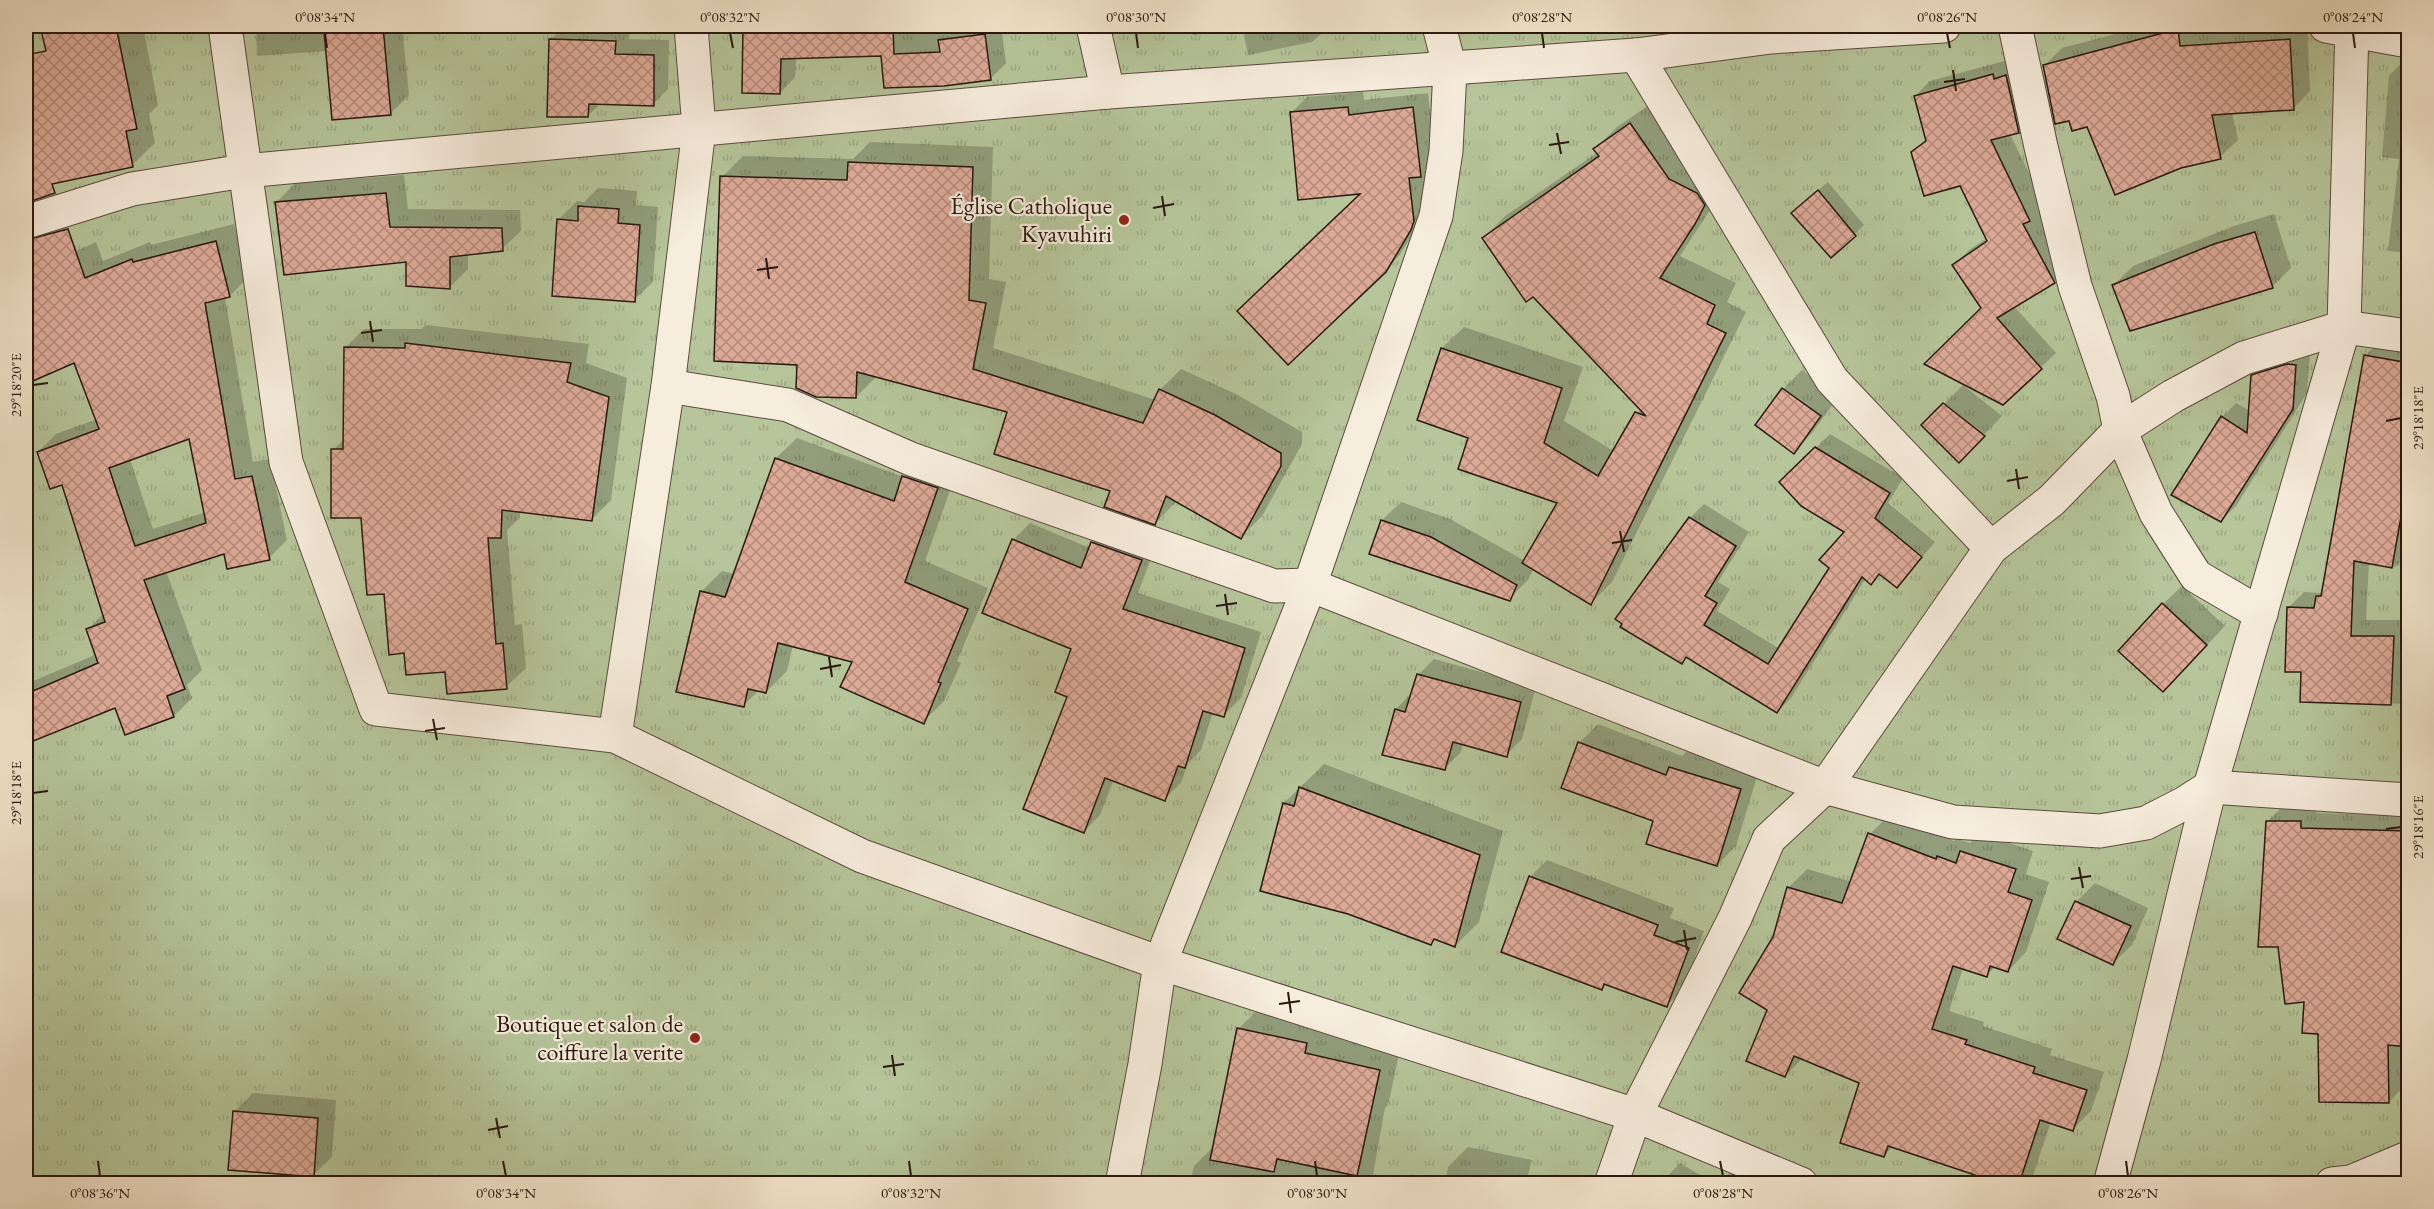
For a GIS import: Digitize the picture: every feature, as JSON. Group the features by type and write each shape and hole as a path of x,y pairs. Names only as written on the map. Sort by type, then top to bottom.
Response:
{"street":[{"path":"225,26 286,462 376,709 615,736 862,856 1160,963 1635,1115 1801,1184"},
{"path":"615,736 668,386 699,129 690,26"},
{"path":"1093,26 1108,92"},
{"path":"1122,1184 1145,1064 1160,963 1310,585 1436,216 1446,151 1449,69 1439,26"},
{"path":"26,222 132,189 244,171 1108,92 1636,55 1770,31 1944,26"},
{"path":"2014,26 2075,286 2113,396 2120,430 2157,513 2196,576 2261,614"},
{"path":"2110,1184 2144,1060 2210,788 2344,327 2343,27 2409,41"},
{"path":"1636,55 1832,380 1991,548"},
{"path":"1611,1184 1635,1115 1735,918 1768,839 1825,787 1991,548 2052,500 2120,430 2173,396 2244,358 2344,327 2409,336"},
{"path":"668,386 788,405 911,459 1274,586 1310,585 1825,787 1953,822 2100,831 2146,823 2210,788 2409,800"},
{"path":"2332,1184 2352,1182 2409,1158"}],"green space":[{"path":"26,26 2408,26 2408,1183 26,1183"}],"building":[{"path":"40,26 116,26 137,129 126,131 133,167 52,184 55,193 26,203 26,55 46,51"},
{"path":"383,26 391,115 332,120 324,31"},
{"path":"743,26 893,26 894,54 940,52 938,40 985,34 991,80 944,86 884,88 881,56 781,59 780,94 742,93"},
{"path":"2178,29 2180,46 2290,39 2294,110 2212,115 2221,159 2181,168 2115,195 2087,127 2072,131 2069,121 2055,124 2043,65"},
{"path":"549,39 616,41 615,54 654,55 654,106 589,104 588,117 547,117"},
{"path":"1993,74 1994,79 2006,75 2019,133 1991,140 2030,221 2023,224 2055,283 1997,318 2042,369 2003,405 1924,364 1981,308 1952,265 1987,241 1960,186 1924,196 1911,152 1926,141 1914,96"},
{"path":"1348,107 1349,115 1413,107 1421,177 1409,178 1414,221 1386,272 1288,365 1237,311 1360,194 1298,200 1290,112"},
{"path":"1630,123 1669,179 1697,193 1705,205 1660,278 1715,305 1707,324 1726,333 1591,605 1522,563 1557,503 1458,469 1468,438 1417,420 1441,348 1562,388 1544,443 1598,476 1635,412 1646,416 1533,297 1526,302 1482,238 1599,156 1593,149"},
{"path":"848,162 973,167 969,300 986,303 973,369 1143,423 1159,389 1215,415 1281,453 1281,466 1241,539 1166,496 1155,525 1104,507 1110,491 994,454 1007,412 857,372 856,398 816,397 796,388 797,365 714,361 720,176 847,180"},
{"path":"1818,190 1856,236 1831,258 1791,213"},
{"path":"386,193 390,227 502,228 503,251 450,257 450,289 406,286 406,262 284,275 275,202"},
{"path":"578,206 619,209 618,223 640,225 635,302 552,296 557,219 578,221"},
{"path":"68,229 85,278 132,259 133,262 216,241 230,297 205,303 235,479 252,476 270,560 227,569 224,554 144,580 185,689 167,696 174,717 125,735 115,708 26,744 26,694 98,663 86,629 105,622 62,485 50,489 37,452 99,429 74,363 26,384 26,240","holes":["189,439 206,523 135,546 109,468"]},
{"path":"2255,232 2273,288 2130,331 2112,285 2214,244"},
{"path":"405,343 571,363 567,382 609,397 592,521 502,510 501,538 488,538 496,644 503,643 507,689 447,694 445,672 406,675 404,653 389,655 384,594 367,595 361,518 331,518 331,449 343,449 344,347 405,348"},
{"path":"2364,355 2409,363 2409,471 2392,568 2354,561 2351,636 2394,636 2391,705 2300,702 2301,672 2285,672 2287,607 2314,608 2316,596 2321,596"},
{"path":"2287,364 2296,365 2293,409 2221,522 2171,495 2221,416 2247,433 2251,375"},
{"path":"1782,388 1821,416 1794,454 1755,425"},
{"path":"1943,403 1985,436 1959,463 1921,425"},
{"path":"1815,447 1890,493 1875,518 1922,557 1897,588 1879,574 1871,585 1862,577 1777,713 1686,657 1682,664 1620,627 1622,624 1615,619 1689,517 1736,546 1705,596 1717,603 1704,625 1768,664 1829,568 1819,560 1844,532 1801,506 1779,482"},
{"path":"775,458 894,501 902,476 938,488 905,582 968,609 938,682 941,683 924,724 840,687 852,662 778,643 766,693 748,689 744,707 676,692 700,591 725,597"},
{"path":"1381,520 1431,537 1517,585 1510,601 1369,554"},
{"path":"1012,539 1081,568 1091,542 1142,560 1123,609 1245,648 1224,717 1203,711 1185,768 1178,766 1165,801 1105,778 1084,833 1023,809 1067,697 1055,692 1071,649 982,613"},
{"path":"2162,603 2207,645 2163,692 2118,651"},
{"path":"1417,674 1521,702 1507,757 1453,742 1445,770 1382,755 1395,709 1405,712"},
{"path":"1578,742 1666,775 1669,767 1741,789 1717,866 1646,844 1653,821 1561,788"},
{"path":"1299,787 1480,855 1455,947 1434,939 1431,945 1348,914 1260,891 1283,803 1294,806"},
{"path":"2266,821 2301,821 2301,828 2409,831 2409,1047 2388,1045 2389,1103 2319,1102 2318,1034 2302,1033 2304,1002 2285,1004 2278,947 2258,947"},
{"path":"1868,833 1936,859 1937,856 1956,863 1960,851 2016,869 2008,892 2032,900 2008,972 1990,966 1987,977 1953,966 1932,1029 1967,1040 1965,1044 2035,1067 2033,1073 2087,1090 2073,1131 2040,1120 2019,1184 1973,1184 1975,1175 1888,1146 1884,1157 1840,1143 1859,1083 1794,1056 1785,1077 1746,1061 1767,1010 1739,993 1773,937 1787,887 1842,903"},
{"path":"1529,876 1658,925 1654,935 1689,948 1667,1007 1604,984 1602,990 1501,952"},
{"path":"2075,901 2131,926 2113,965 2057,939"},
{"path":"1237,1028 1307,1043 1305,1053 1380,1070 1357,1176 1277,1159 1274,1172 1210,1160"},
{"path":"233,1111 318,1118 314,1177 228,1170"}],"place":[{"name":"Église Catholique Kyavuhiri","path":"1124,220"},
{"name":"Boutique et salon de coiffure la verite","path":"695,1038"}]}
